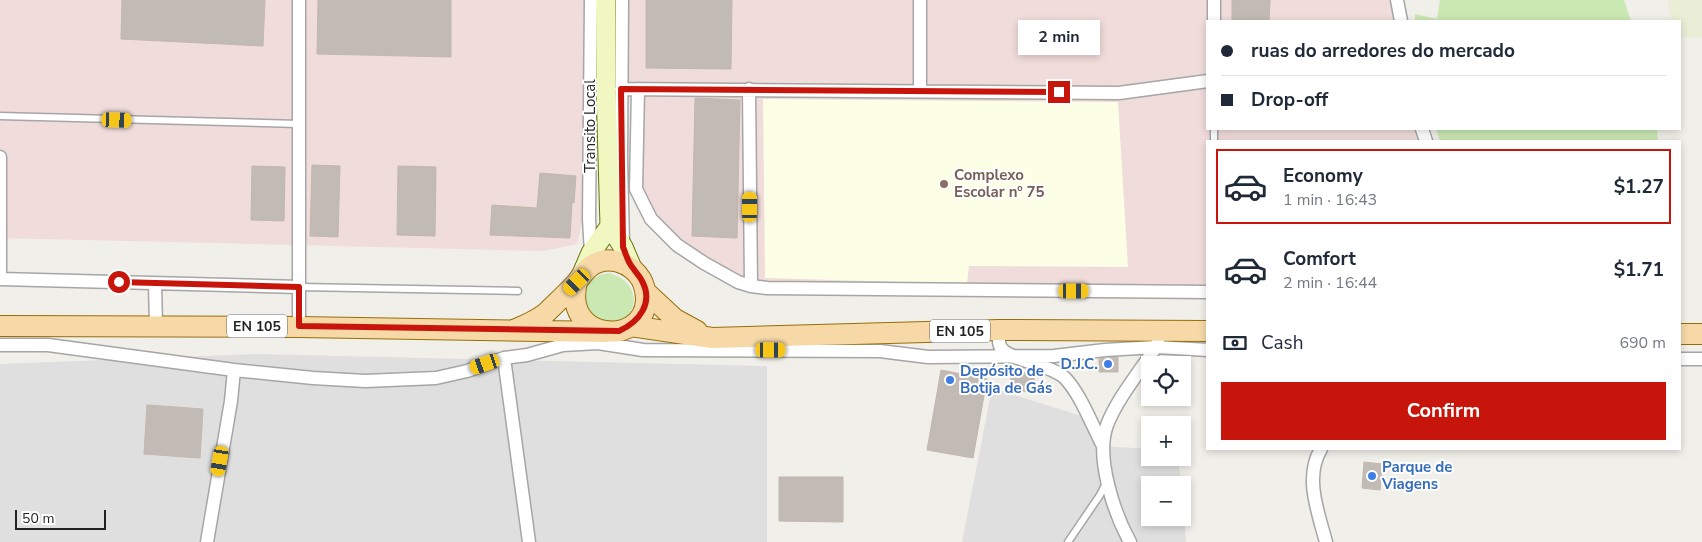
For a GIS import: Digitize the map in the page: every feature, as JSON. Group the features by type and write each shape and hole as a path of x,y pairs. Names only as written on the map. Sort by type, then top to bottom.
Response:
{"main road":[{"path":"606,0 606,89 610,226 623,247 632,268 643,282 646,292 645,305 640,317 631,326 619,331 606,332 586,323 579,314 575,304 574,293 591,253 610,226"},
{"path":"514,330 544,314 592,265 606,261 620,262 632,268"},
{"path":"646,292 675,319 712,338"},
{"name":"EN 105","path":"0,326 299,326 606,332"},
{"name":"EN 105","path":"631,326 712,338 999,330 1159,339 1206,331"},
{"path":"1681,334 1702,334"}],"street":[{"path":"299,0 299,326"},
{"name":"Transito Local","path":"591,0 589,220 591,253"},
{"path":"622,0 623,247"},
{"path":"920,0 920,90"},
{"path":"1214,0 1214,20"},
{"path":"1397,0 1401,20"},
{"path":"621,89 1119,93 1206,82"},
{"path":"638,89 636,189 651,219 677,245 738,282 767,288 1206,292"},
{"path":"749,89 751,286"},
{"path":"0,157 0,279 299,287"},
{"path":"154,284 156,326"},
{"path":"999,330 999,345 1005,353 1054,370 1065,378 1078,397 1103,446"},
{"path":"0,345 48,345 234,370 365,381 436,378 467,371 504,358 527,355 563,345 598,343 643,350 871,351 905,353 928,357 1054,356 1106,350 1159,339 1206,350"},
{"path":"1130,542 1106,482 1103,446 1106,427 1159,339"},
{"path":"504,358 529,542"},
{"path":"1681,359 1702,359"},
{"path":"206,542 231,401 234,370"},
{"path":"1320,450 1315,458 1312,474 1314,494 1326,542"}],"lane":[{"path":"0,116 299,124"},
{"path":"299,287 518,291"},
{"path":"1068,542 1100,495 1106,482"}],"shaded area":[{"path":"0,0 588,0 583,219 577,244 544,251 0,238"},
{"path":"622,0 1397,0 1401,20 1206,20 1206,130 1422,130 1426,140 1206,140 1206,292 751,286 677,245 636,189 638,90 621,89"},
{"path":"1667,0 1702,0 1702,38 1681,37 1681,20 1672,20"},
{"name":"Complexo Escolar nº 75","path":"763,99 1118,102 1128,267 969,266 967,284 765,278"},
{"path":"256,354 767,366 767,542 0,542 0,364"},
{"path":"992,388 1088,418 1103,446 1141,448 1141,466 1179,466 1180,476 1141,476 1141,526 1185,526 1186,542 962,542"}],"green space":[{"path":"1440,0 1624,0 1631,20 1415,20 1415,14 1437,19"},
{"path":"1436,130 1657,130 1658,140 1440,140"},
{"path":"608,273 616,275 628,284 634,297 631,311 626,318 615,324 591,320 583,291 593,279"}],"building":[{"path":"122,0 265,0 263,46 121,39"},
{"path":"318,0 451,0 451,57 317,54"},
{"path":"646,0 732,0 731,69 646,68"},
{"path":"1232,0 1270,0 1269,20 1232,20"},
{"path":"695,98 740,100 737,238 692,236"},
{"path":"312,165 340,166 338,237 310,236"},
{"path":"252,166 285,167 284,221 251,220"},
{"path":"398,166 436,167 435,236 397,235"},
{"path":"540,173 576,176 570,238 490,235 492,205 537,208"},
{"name":"D.J.C.","path":"1118,357 1118,372 1099,372 1099,359"},
{"path":"941,370 987,379 973,458 927,450"},
{"path":"1013,370 1035,376 1030,393 1009,387"},
{"path":"147,405 203,409 200,458 144,454"},
{"name":"Parque de Viagens","path":"1364,462 1382,464 1380,490 1362,488"},
{"path":"779,477 843,477 843,522 779,521"}],"place":[{"name":"Complexo Escolar nº 75","path":"944,184"},
{"name":"D.J.C.","path":"1108,364"},
{"name":"Depósito de Botija de Gás","path":"950,380"},
{"name":"Parque de Viagens","path":"1372,476"}],"route":[{"path":"119,282 299,287 299,326 619,331 631,326 640,317 645,305 646,292 643,282 632,268 623,247 621,89 1059,92"}]}
